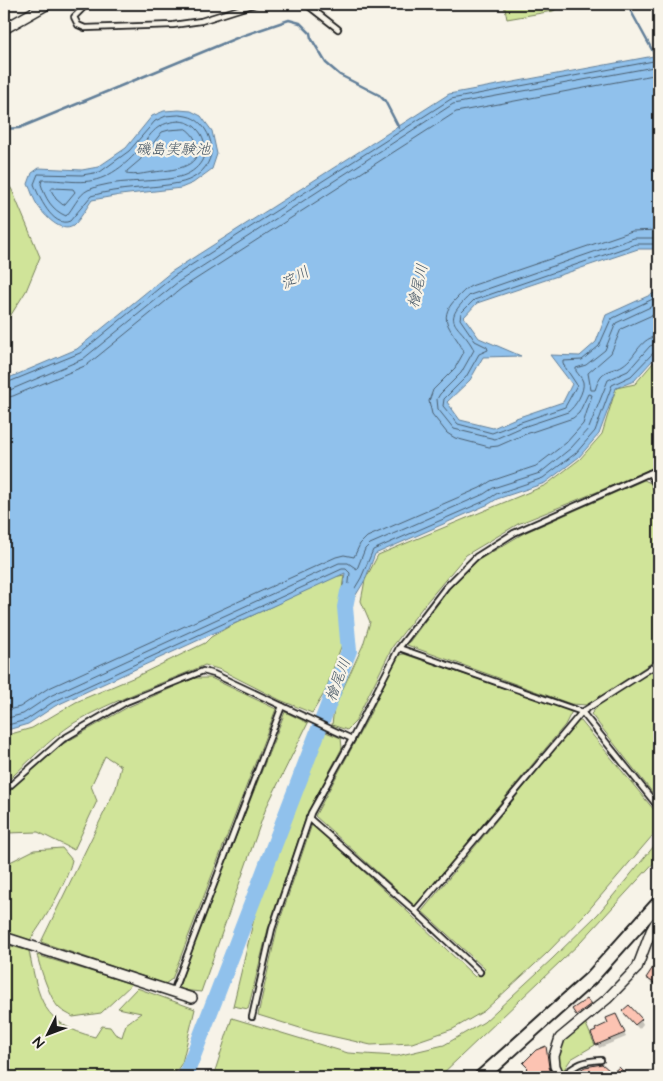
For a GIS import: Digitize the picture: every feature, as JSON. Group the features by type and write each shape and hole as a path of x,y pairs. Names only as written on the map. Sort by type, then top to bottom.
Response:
{"street":[{"path":"4,29 48,4"},
{"path":"481,1077 591,978 659,902"},
{"path":"560,1077 555,1066 554,1056 560,1038 607,999 637,968 651,931 659,917"},
{"path":"4,937 192,998"}],"lane":[{"path":"88,4 74,17 78,24 85,28 173,25 201,21 255,4"},
{"path":"306,4 338,29"},
{"path":"252,1016 272,928 309,818 399,648 446,588 476,557 514,533 659,469"},
{"path":"650,473 659,492"},
{"path":"399,648 582,712 659,808"},
{"path":"415,911 582,712 659,662"},
{"path":"4,791 63,739 126,702 203,671 214,674 352,739"},
{"path":"173,992 282,706"},
{"path":"309,818 415,911 480,972"},
{"path":"560,1077 577,1064 585,1061 601,1060"}],"green space":[{"path":"504,4 566,4 553,11 507,19"},
{"path":"4,177 12,190 40,257 26,291 4,326"},
{"path":"659,356 659,465 518,524 466,555 393,646 355,722 347,730 332,725 334,708 363,645 370,622 361,601 365,580 378,555 546,485 580,459 602,434 616,388 635,384"},
{"path":"644,480 653,484 659,500 659,658 587,705 571,704 407,645 449,589 477,561 524,533"},
{"path":"344,575 340,603 342,644 325,692 312,713 280,700 221,670 205,665 121,699 74,723 46,744 4,784 4,736 32,728 76,702 135,677 205,643 211,637 230,626 334,577"},
{"path":"404,654 572,711 565,725 415,906 315,816 369,716 398,655"},
{"path":"659,666 659,801 591,714 600,704"},
{"path":"195,678 211,678 276,709 172,979 165,984 41,942 116,788 121,766 105,756 91,786 97,801 74,850 38,832 8,833 4,836 4,794 61,745 128,707"},
{"path":"285,712 308,723 266,808 201,992 182,990 179,986 201,925"},
{"path":"578,721 581,721 659,816 659,828 587,912 546,954 484,1011 453,1029 412,1043 371,1045 313,1032 258,1015 277,929 312,824 475,977 485,969 422,911"},
{"path":"323,731 341,738 342,748 307,814 268,929 248,1009 233,1006 258,902"},
{"path":"659,840 659,857 581,942 439,1077 213,1077 232,1018 348,1053 397,1056 444,1045 484,1022 552,959 598,914"},
{"path":"62,848 72,860 69,870 54,902 36,932 30,940 4,933 4,865 34,850"},
{"path":"4,944 29,951 36,983 46,1008 53,1017 77,1032 95,1037 102,1026 110,1027 115,1034 122,1037 126,1024 141,1013 118,1008 137,988 195,1009 182,1063 172,1077 4,1077"},
{"path":"37,955 132,984 101,1013 73,1017 61,1009 52,998"},
{"path":"585,1022 595,1045 571,1059 563,1071 557,1063 560,1044"}],"water":[{"name":"淀川","path":"659,55 659,249 638,249 477,303 464,317 479,338 521,356 483,357 470,380 447,402 460,420 493,428 563,402 572,384 550,355 580,356 596,342 606,315 659,291 659,353 634,381 616,388 599,434 579,457 545,483 497,499 375,554 365,580 345,613 341,616 340,609 345,573 55,706 28,724 4,731 4,380 77,349 171,272 449,94"},
{"name":"磯島実験池","path":"164,111 191,111 201,116 212,131 217,154 212,169 193,183 181,188 92,200 75,224 68,228 58,226 38,206 28,184 32,173 39,168 82,170 98,167 126,148 152,116"}],"building":[{"path":"659,958 659,978 656,984 646,978"},
{"path":"587,999 591,1004 576,1015 572,1009"},
{"path":"629,1005 642,1019 635,1025 622,1011"},
{"path":"616,1014 625,1033 596,1045 591,1033 608,1023 606,1018"},
{"path":"546,1046 549,1067 553,1077 521,1077 528,1072 526,1070 528,1068 523,1063 536,1050"},
{"path":"602,1064 609,1070 603,1077 568,1077 585,1067"},
{"path":"619,1067 629,1077 608,1077"}],"waterway":[{"path":"627,4 656,57"},
{"path":"4,129 19,128 239,37 289,20 300,23 310,33 326,63 340,75 379,95 385,101 399,128"},
{"name":"檜尾川","path":"185,1077 349,651 345,607 348,592"}]}
